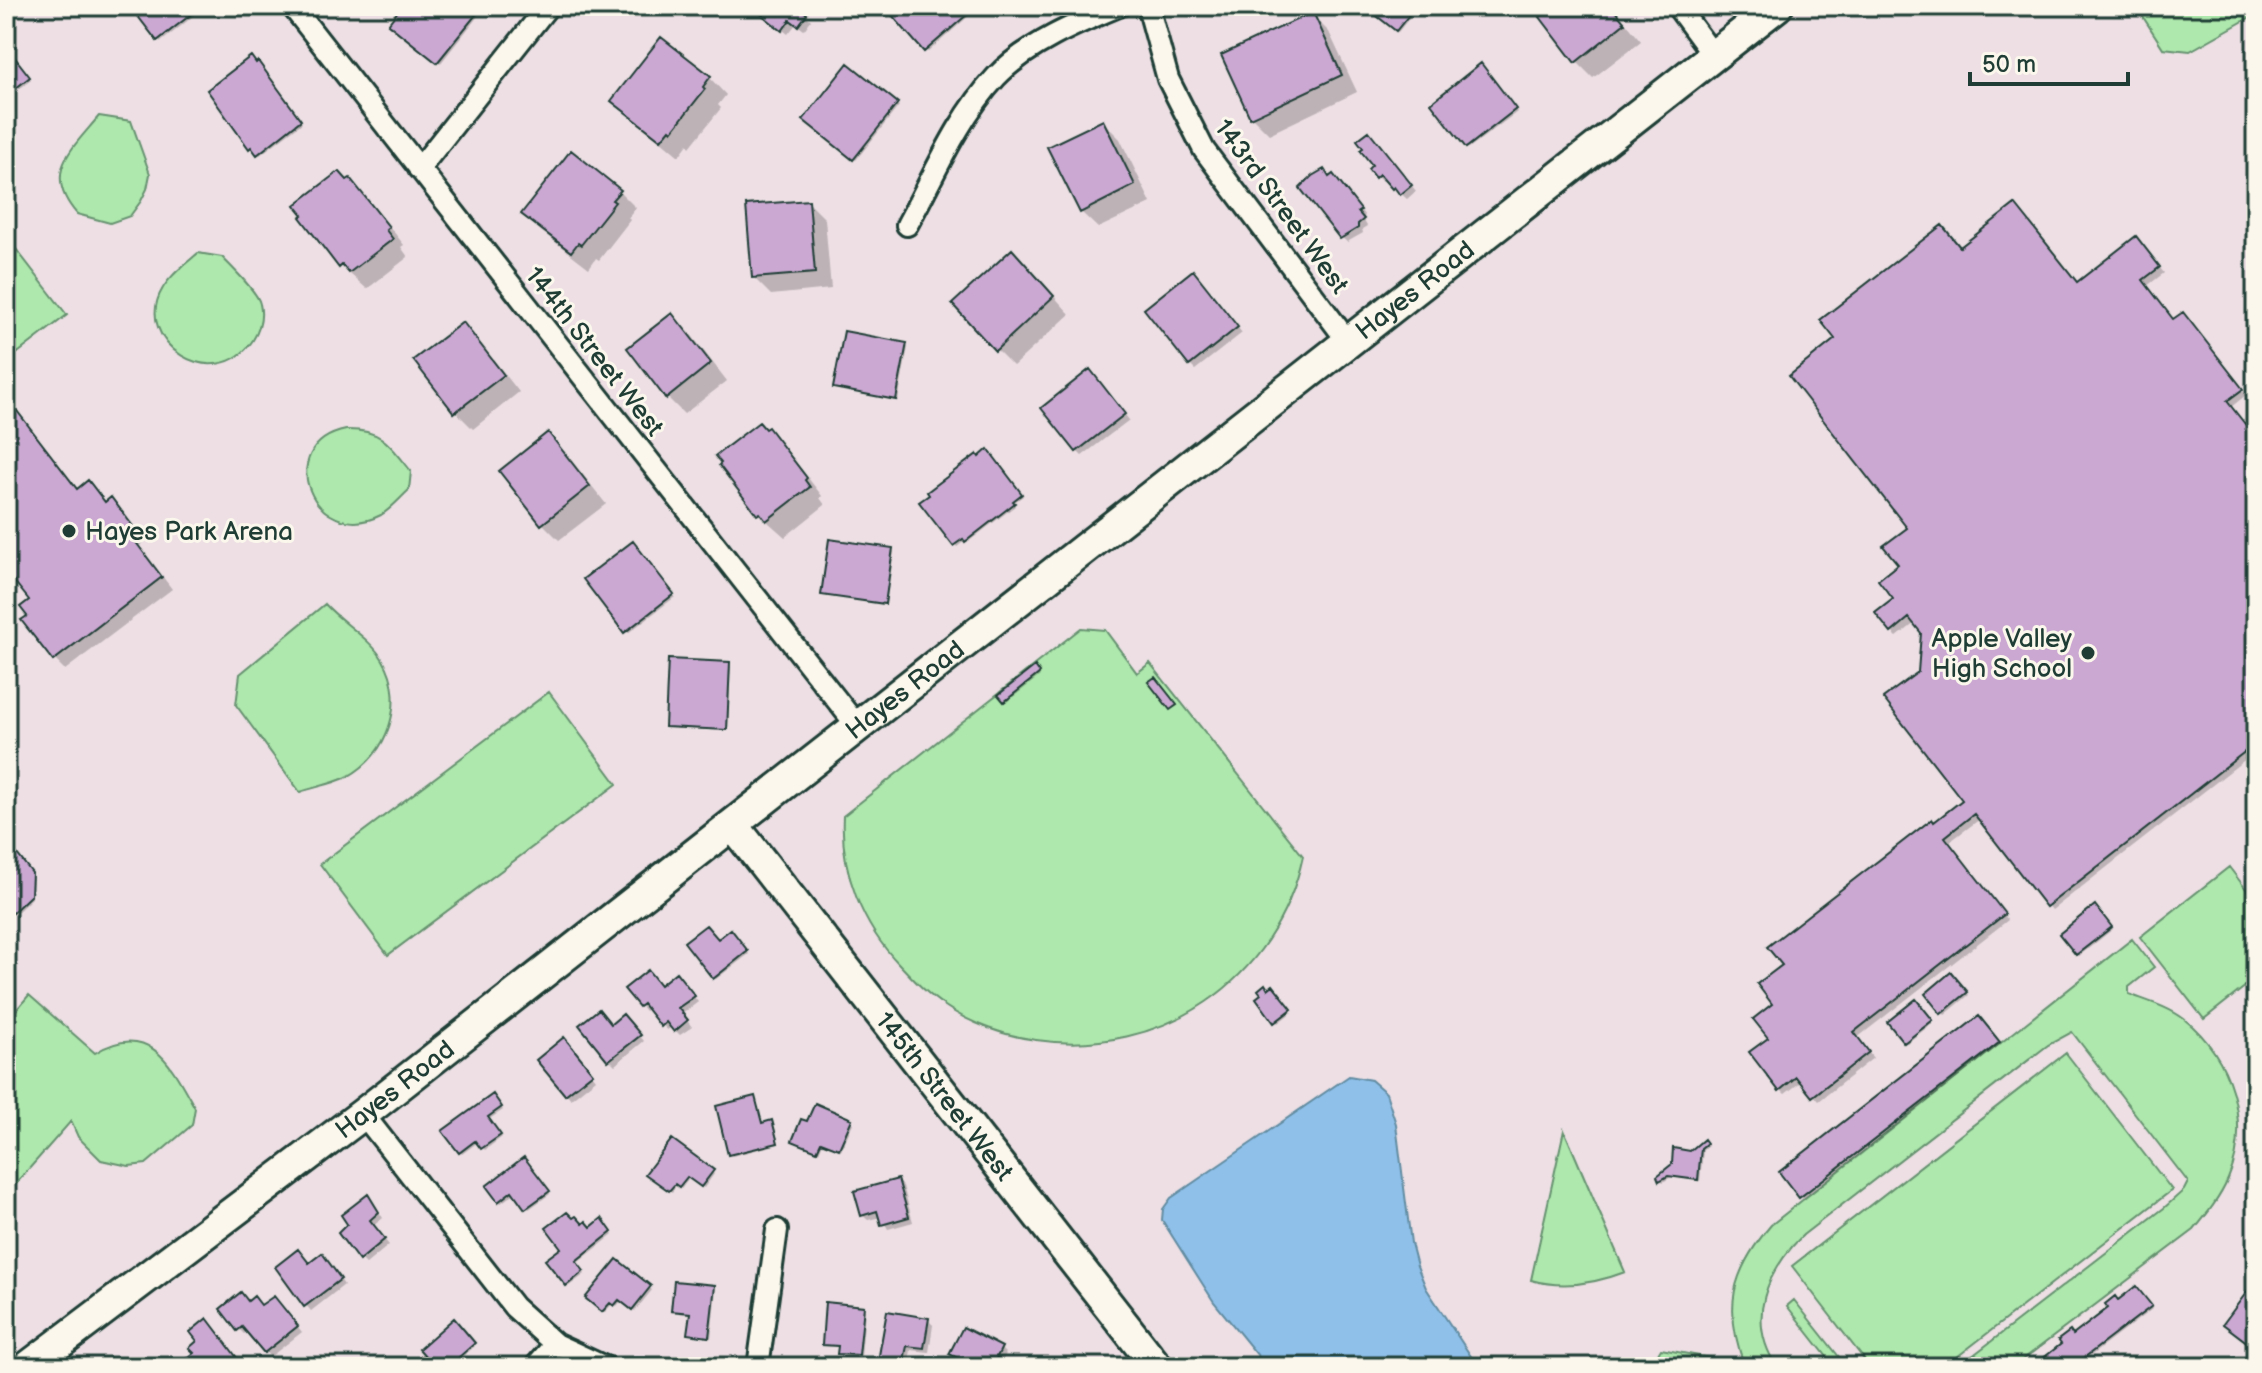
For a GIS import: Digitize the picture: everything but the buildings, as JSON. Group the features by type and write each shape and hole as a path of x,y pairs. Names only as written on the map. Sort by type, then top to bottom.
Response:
{"street":[{"name":"144th Street West","path":"292,6 858,727"},
{"path":"419,169 548,6"},
{"path":"907,225 967,114 998,76 1038,46 1119,6"},
{"name":"143rd Street West","path":"1148,6 1168,79 1204,150 1349,343"},
{"path":"1677,6 1713,55"},
{"name":"Hayes Road","path":"28,1367 363,1114 1777,6"},
{"name":"145th Street West","path":"733,825 1157,1367"},
{"path":"363,1114 514,1307 555,1344 605,1367"},
{"path":"758,1367 777,1230"},
{"path":"535,1367 555,1344"}],"green space":[{"path":"2136,6 2256,6 2256,14 2190,51 2163,48"},
{"path":"99,116 131,121 150,174 147,189 130,216 110,223 77,214 61,186 64,162"},
{"path":"6,236 67,315 6,362"},
{"path":"198,253 222,257 249,286 260,304 260,323 253,340 237,356 219,364 200,363 182,356 167,343 158,327 156,308 163,288"},
{"path":"346,430 368,432 384,440 411,471 409,490 392,507 381,515 357,522 337,518 321,507 310,491 306,472 310,454 323,439"},
{"path":"325,604 371,645 383,660 390,676 393,709 383,741 361,768 342,779 300,792 236,705 240,674"},
{"path":"1081,628 1105,630 1137,673 1150,663 1303,856 1289,901 1267,940 1240,974 1206,1002 1168,1023 1127,1037 1082,1042 1036,1040 1012,1036 955,1012 927,992 887,950 864,915 856,896 845,857 843,816"},
{"path":"549,692 617,784 388,955 320,864"},
{"path":"2229,867 2256,902 2256,978 2204,1019 2140,937"},
{"path":"2132,939 2154,967 2129,987 2129,994 2172,1011 2200,1034 2214,1052 2233,1092 2238,1136 2235,1158 2221,1193 2194,1230 2013,1367 1958,1367 2164,1208 2184,1190 2188,1182 2072,1032 2048,1045 1803,1235 1779,1264 1764,1296 1762,1331 1777,1367 1745,1367 1734,1327 1735,1292 1747,1259 1771,1225"},
{"path":"29,995 95,1053 114,1044 131,1041 157,1052 178,1077 195,1108 192,1125 146,1164 129,1166 101,1160 78,1137 71,1121 6,1195 6,1022"},
{"path":"2066,1053 2172,1190 1944,1367 1870,1367 1792,1266"},
{"path":"1564,1130 1625,1272 1602,1280 1567,1285 1531,1280"},
{"path":"1794,1300 1847,1367 1835,1367 1787,1306"},
{"path":"1661,1349 1716,1359 1717,1367 1650,1367"}],"water":[{"path":"1349,1076 1371,1080 1386,1093 1396,1124 1411,1243 1417,1266 1426,1288 1478,1367 1267,1367 1214,1302 1162,1220 1163,1209 1171,1198"}],"place":[{"name":"Hayes Park Arena","path":"69,531"},
{"name":"Apple Valley High School","path":"2088,653"}]}
